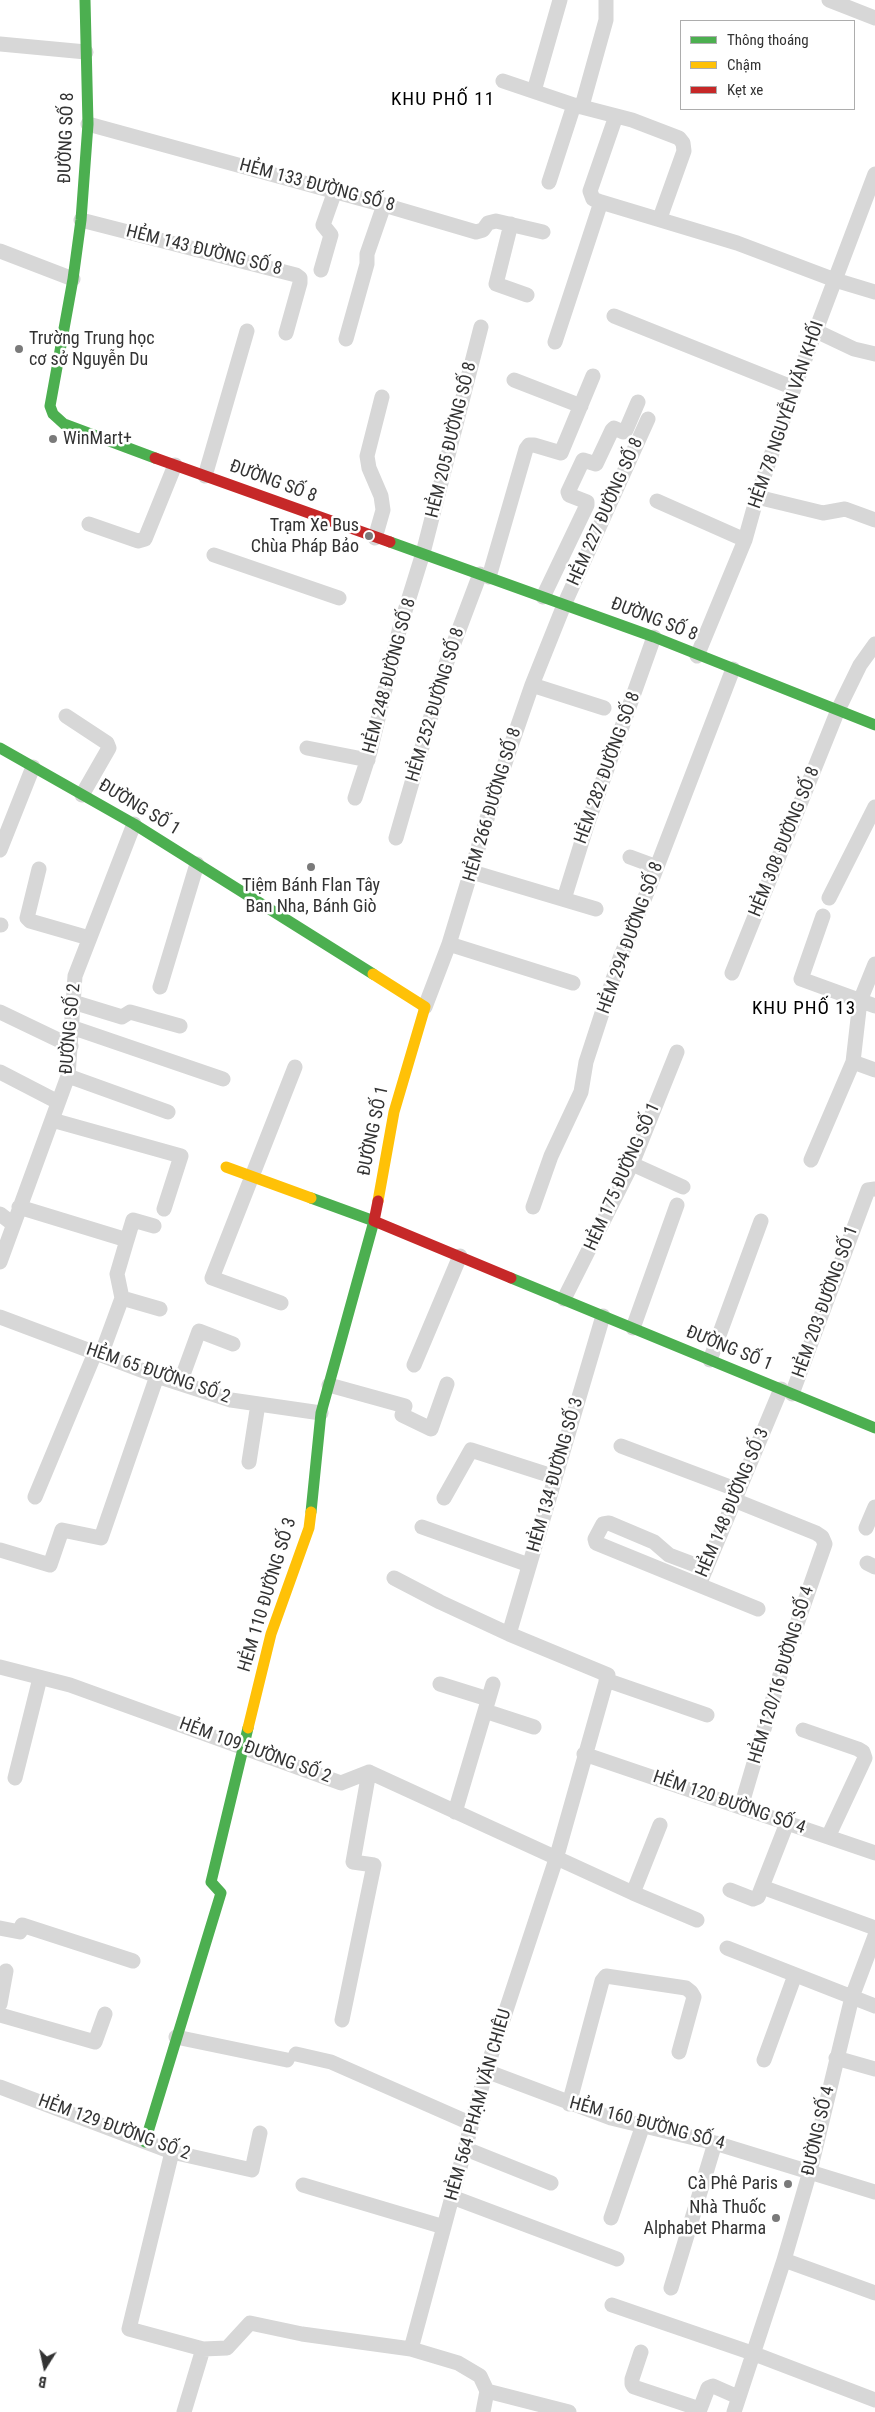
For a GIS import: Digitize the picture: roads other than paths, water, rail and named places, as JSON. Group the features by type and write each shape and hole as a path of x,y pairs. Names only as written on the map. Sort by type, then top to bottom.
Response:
{"street":[{"name":"ĐƯỜNG SỐ 8","path":"85,0 88,124 81,220 73,279 50,406 53,414 71,427 654,637 875,725"},
{"path":"534,91 560,0"},
{"path":"549,182 578,106 606,20 606,0"},
{"path":"829,0 875,18"},
{"path":"0,44 86,52"},
{"path":"503,82 616,116 679,138 683,143 684,151 660,218"},
{"path":"616,116 590,191 594,200 660,218 737,243 835,280 875,292"},
{"name":"HẺM 133 ĐƯỜNG SỐ 8","path":"88,124 384,204 476,232 483,230 488,222 496,221 543,232"},
{"name":"HẺM 78 NGUYỄN VĂN KHỐI","path":"698,656 745,540 794,388 835,280 868,211 875,174"},
{"path":"321,270 330,236 322,225 335,191"},
{"path":"555,342 601,202"},
{"path":"346,339 367,264 367,254 384,204"},
{"name":"HẺM 143 ĐƯỜNG SỐ 8","path":"81,220 296,275 300,278 300,283 286,333"},
{"path":"511,224 496,284 528,296"},
{"path":"0,251 73,279"},
{"path":"614,316 794,388"},
{"name":"HẺM 205 ĐƯỜNG SỐ 8","path":"423,553 481,327"},
{"path":"205,476 247,331"},
{"path":"816,331 854,349 875,354"},
{"path":"514,380 581,406 593,376"},
{"path":"375,538 383,510 381,496 369,468 367,456 382,397"},
{"path":"543,597 587,504 585,501 568,494 579,468 585,459 597,463 612,430 614,428 623,432 626,430 638,402"},
{"name":"HẺM 252 ĐƯỜNG SỐ 8","path":"396,838 446,664 485,575 526,449 529,445 534,445 561,453 581,406"},
{"name":"HẺM 227 ĐƯỜNG SỐ 8","path":"564,605 648,419"},
{"path":"89,524 138,541 145,539 175,466"},
{"path":"757,498 823,513 845,509 875,520"},
{"path":"657,501 745,540"},
{"name":"HẺM 248 ĐƯỜNG SỐ 8","path":"355,798 368,760 400,627 423,553"},
{"path":"214,555 339,598"},
{"name":"HẺM 266 ĐƯỜNG SỐ 8","path":"424,1007 449,944 496,789 532,685 564,605"},
{"name":"HẺM 282 ĐƯỜNG SỐ 8","path":"564,899 587,826 654,637"},
{"name":"HẺM 308 ĐƯỜNG SỐ 8","path":"732,973 838,710 860,665 875,644"},
{"name":"HẺM 294 ĐƯỜNG SỐ 8","path":"533,1207 551,1156 582,1092 586,1062 620,958 733,669"},
{"path":"532,685 604,708"},
{"path":"66,716 107,743 109,748 82,795"},
{"name":"ĐƯỜNG SỐ 1","path":"0,748 134,824 424,1007 394,1112 374,1221 875,1428"},
{"path":"307,748 368,760"},
{"path":"0,850 33,767"},
{"path":"829,898 875,807"},
{"name":"ĐƯỜNG SỐ 2","path":"0,1262 68,1076 75,976 134,824"},
{"path":"630,857 657,867"},
{"path":"160,987 197,864"},
{"path":"39,868 27,918 89,938"},
{"path":"472,872 596,909"},
{"path":"822,916 801,979 875,1006"},
{"path":"449,944 573,983"},
{"path":"811,1160 853,1062 860,1001 875,964"},
{"path":"73,1002 122,1017 130,1012 180,1026"},
{"path":"0,1012 71,1046"},
{"path":"72,1027 223,1079"},
{"name":"HẺM 175 ĐƯỜNG SỐ 1","path":"564,1299 632,1164 677,1052"},
{"path":"853,1062 875,1070"},
{"path":"281,1303 212,1278 295,1067"},
{"path":"0,1072 58,1102"},
{"path":"68,1076 168,1112"},
{"path":"52,1120 181,1156 164,1209"},
{"path":"632,1164 683,1187"},
{"path":"226,1167 374,1221"},
{"name":"HẺM 203 ĐƯỜNG SỐ 1","path":"786,1392 868,1190 875,1189"},
{"path":"632,1328 677,1205"},
{"path":"19,1207 127,1240"},
{"path":"0,1214 13,1224"},
{"path":"35,1497 122,1298 117,1274 134,1220 154,1226"},
{"name":"HẺM 110 ĐƯỜNG SỐ 3","path":"176,2037 221,1892 211,1882 242,1746 271,1634 309,1528 321,1412 374,1221"},
{"path":"710,1360 761,1222"},
{"path":"414,1364 460,1256"},
{"path":"122,1298 160,1308"},
{"name":"HẺM 134 ĐƯỜNG SỐ 3","path":"509,1634 603,1316"},
{"name":"HẺM 65 ĐƯỜNG SỐ 2","path":"0,1317 157,1376 231,1400 321,1412"},
{"path":"180,1383 199,1331 233,1344"},
{"path":"0,1550 50,1565 62,1530 101,1538 157,1376"},
{"path":"329,1385 404,1406 402,1415 431,1429 447,1384"},
{"name":"HẺM 148 ĐƯỜNG SỐ 3","path":"758,1609 699,1585 736,1495 786,1392"},
{"path":"249,1462 258,1404"},
{"path":"621,1446 736,1495"},
{"path":"444,1498 472,1450 555,1477"},
{"name":"HẺM 120/16 ĐƯỜNG SỐ 4","path":"736,1495 816,1533 822,1537 825,1544 785,1658 741,1807"},
{"path":"866,1528 875,1507"},
{"path":"699,1585 596,1543 595,1540 603,1524 609,1522 654,1542 669,1555 706,1568"},
{"path":"422,1528 529,1566"},
{"path":"394,1578 509,1634 608,1676 606,1680 707,1715"},
{"name":"HẺM 109 ĐƯỜNG SỐ 2","path":"0,1667 70,1685 341,1783 369,1772"},
{"path":"16,1778 40,1678"},
{"name":"HẺM 564 PHẠM VĂN CHIÊU","path":"411,2349 486,2071 556,1858 606,1680"},
{"path":"440,1684 534,1727"},
{"path":"455,1812 493,1684"},
{"path":"803,1730 858,1749 863,1752 865,1758 828,1837"},
{"name":"HẺM 120 ĐƯỜNG SỐ 4","path":"584,1754 875,1853"},
{"path":"342,2020 374,1865 353,1862 369,1772 633,1893 697,1920"},
{"path":"730,1890 756,1899 787,1823"},
{"path":"633,1893 660,1825"},
{"path":"762,1887 875,1928"},
{"path":"0,1928 20,1932 22,1925 134,1961"},
{"name":"ĐƯỜNG SỐ 4","path":"734,2412 784,2260 810,2171 852,1997 875,1936"},
{"path":"727,1948 875,2006"},
{"path":"0,2004 6,1971"},
{"path":"764,2060 795,1975"},
{"path":"570,2104 602,1981 606,1976 686,1988 691,1992 694,1996 679,2052"},
{"path":"0,2015 95,2042 105,2014"},
{"path":"144,2142 176,2037 331,2062 472,2124"},
{"path":"836,2058 875,2069"},
{"name":"HẺM 160 ĐƯỜNG SỐ 4","path":"486,2071 570,2104 715,2143 875,2192"},
{"name":"HẺM 129 ĐƯỜNG SỐ 2","path":"0,2087 172,2152 252,2170 260,2134"},
{"path":"611,2218 643,2125"},
{"path":"671,2288 715,2143"},
{"path":"466,2149 551,2183"},
{"path":"172,2152 129,2329 203,2349 227,2348 250,2323 302,2334 411,2349 458,2363 480,2376 488,2391 483,2412"},
{"path":"303,2185 444,2227"},
{"path":"452,2197 618,2259"},
{"path":"784,2260 875,2293"},
{"path":"612,2305 752,2353 875,2400"},
{"path":"184,2412 203,2349"},
{"path":"641,2352 632,2379 634,2387 700,2409 708,2388 713,2386 738,2397"},
{"path":"488,2391 569,2412"}],"place":[{"name":"Trường Trung học cơ sở Nguyễn Du","path":"19,349"},
{"name":"WinMart+","path":"53,439"},
{"name":"Trạm Xe Bus Chùa Pháp Bảo","path":"369,536"},
{"name":"Tiệm Bánh Flan Tây Ban Nha, Bánh Giò","path":"311,867"},
{"name":"Cà Phê Paris","path":"788,2184"},
{"name":"Nhà Thuốc Alphabet Pharma","path":"776,2218"}],"district":[{"name":"KHU PHỐ 11","path":"443,100"},
{"name":"KHU PHỐ 13","path":"804,1009"}]}
